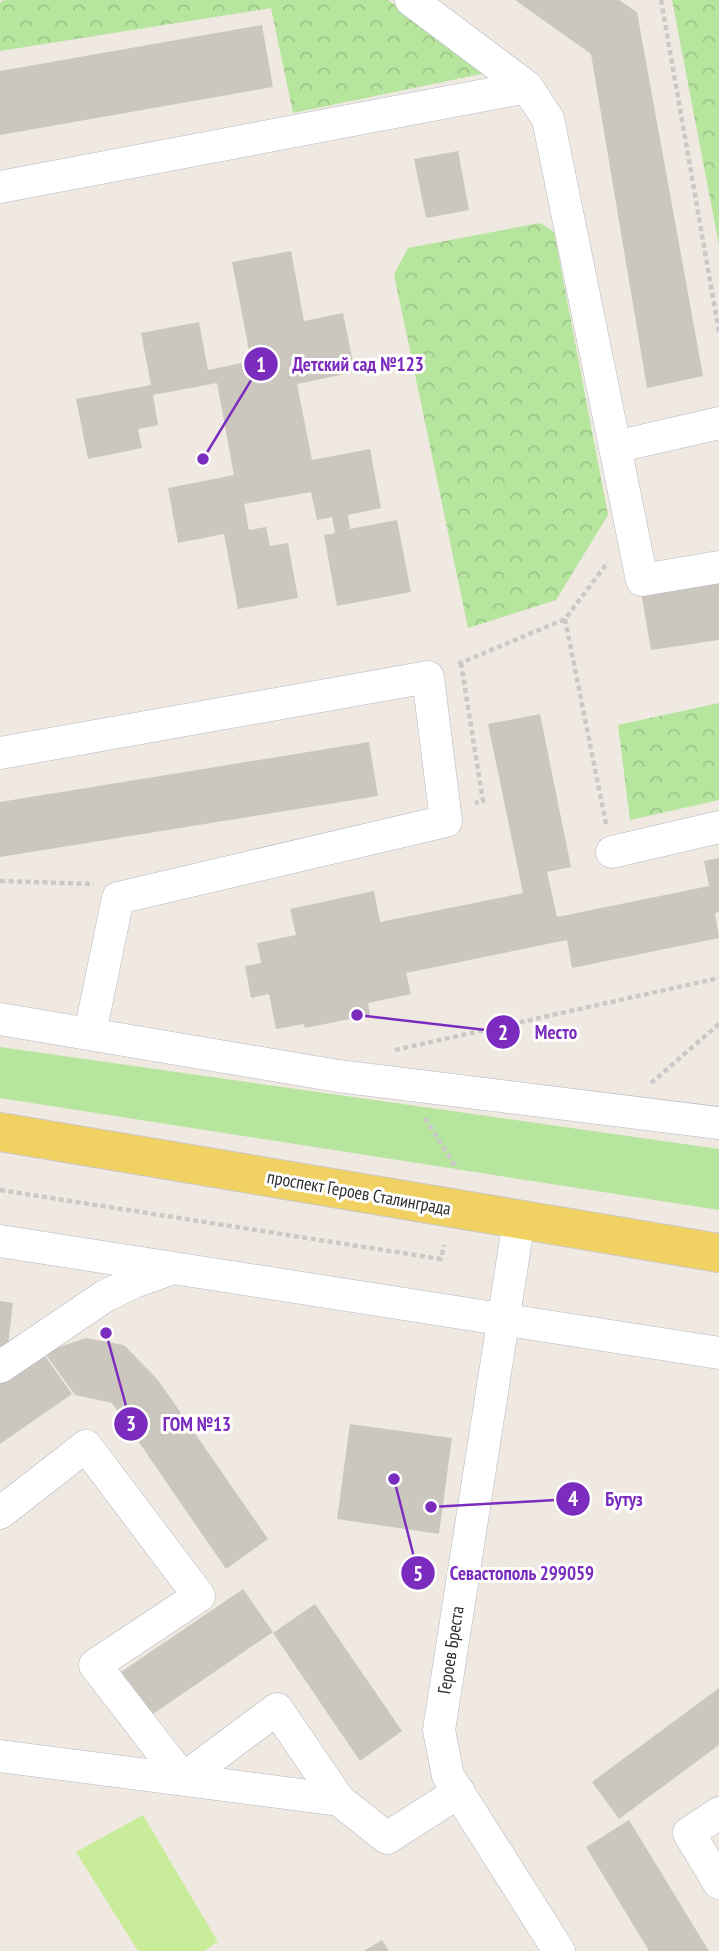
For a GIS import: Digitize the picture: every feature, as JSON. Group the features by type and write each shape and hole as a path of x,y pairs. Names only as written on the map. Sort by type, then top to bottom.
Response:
{"main road":[{"name":"проспект Героев Сталинграда","path":"0,1132 719,1253"}],"street":[{"path":"411,0 527,87 548,119 642,580 719,566"},
{"path":"0,187 527,87"},
{"path":"615,447 719,423"},
{"path":"0,753 428,677 446,821 118,898 90,1033"},
{"path":"612,852 719,827"},
{"path":"0,1019 338,1076 719,1122"},
{"name":"Героев Бреста","path":"519,1220 439,1730 448,1776 559,1951"},
{"path":"0,1241 719,1353"},
{"path":"0,1367 105,1296 172,1268"},
{"path":"0,1513 86,1446 199,1596 95,1665 183,1779"},
{"path":"183,1779 277,1709 339,1800 387,1838 459,1792"},
{"path":"0,1756 339,1800"},
{"path":"719,1813 689,1833 719,1883"}],"path":[{"path":"661,0 719,332"},
{"path":"428,677 565,619 632,530"},
{"path":"565,619 612,852"},
{"path":"389,1051 719,978"},
{"path":"646,1088 719,1024"},
{"path":"0,1190 441,1259 444,1245"}],"green space":[{"path":"4,0 388,0 491,72 293,113 271,8 0,51 0,3"},
{"path":"672,0 719,0 719,245"},
{"path":"540,223 554,232 608,515 556,600 468,628 394,274 408,248"},
{"path":"719,703 719,800 630,820 618,725"},
{"path":"0,1047 719,1149 719,1210 0,1098"},
{"path":"143,1815 218,1942 204,1951 138,1951 76,1852"}],"building":[{"path":"515,0 619,0 637,12 703,376 647,388 591,54"},
{"path":"262,25 273,87 0,135 0,71"},
{"path":"458,151 469,210 426,218 414,159"},
{"path":"291,251 304,321 343,313 355,372 297,384 312,460 370,449 381,508 348,515 350,529 397,520 411,592 337,606 324,535 335,533 332,517 317,520 311,492 244,504 249,530 266,527 270,546 288,543 298,598 238,609 224,534 178,543 168,488 234,475 217,383 153,395 158,425 138,429 142,448 88,459 76,399 151,385 141,333 199,322 208,370 251,361 232,262"},
{"path":"719,580 719,640 651,650 641,592"},
{"path":"540,714 571,867 547,872 557,917 709,886 704,861 719,858 719,912 715,913 719,938 572,968 567,940 406,973 411,994 368,1003 370,1015 305,1028 304,1024 276,1029 269,994 251,998 245,966 261,963 257,943 296,935 290,909 374,891 380,922 523,893 488,724"},
{"path":"369,742 378,796 0,857 0,802"},
{"path":"0,1301 13,1303 7,1353 0,1352"},
{"path":"86,1338 124,1345 158,1380 268,1539 226,1569 112,1403 75,1395 44,1352"},
{"path":"43,1353 72,1394 0,1444 0,1383"},
{"path":"350,1424 452,1438 439,1534 337,1519"},
{"path":"243,1589 273,1632 150,1716 121,1672"},
{"path":"315,1604 402,1731 360,1761 273,1633"},
{"path":"719,1688 719,1745 619,1819 592,1782"},
{"path":"629,1820 709,1951 649,1951 586,1847"},
{"path":"382,1940 389,1951 364,1951"}],"place":[{"name":"Детский сад №123","path":"203,459"},
{"name":"Место","path":"357,1015"},
{"name":"ГОМ №13","path":"106,1333"},
{"name":"Севастополь 299059","path":"394,1479"},
{"name":"Бутуз","path":"431,1507"}]}
